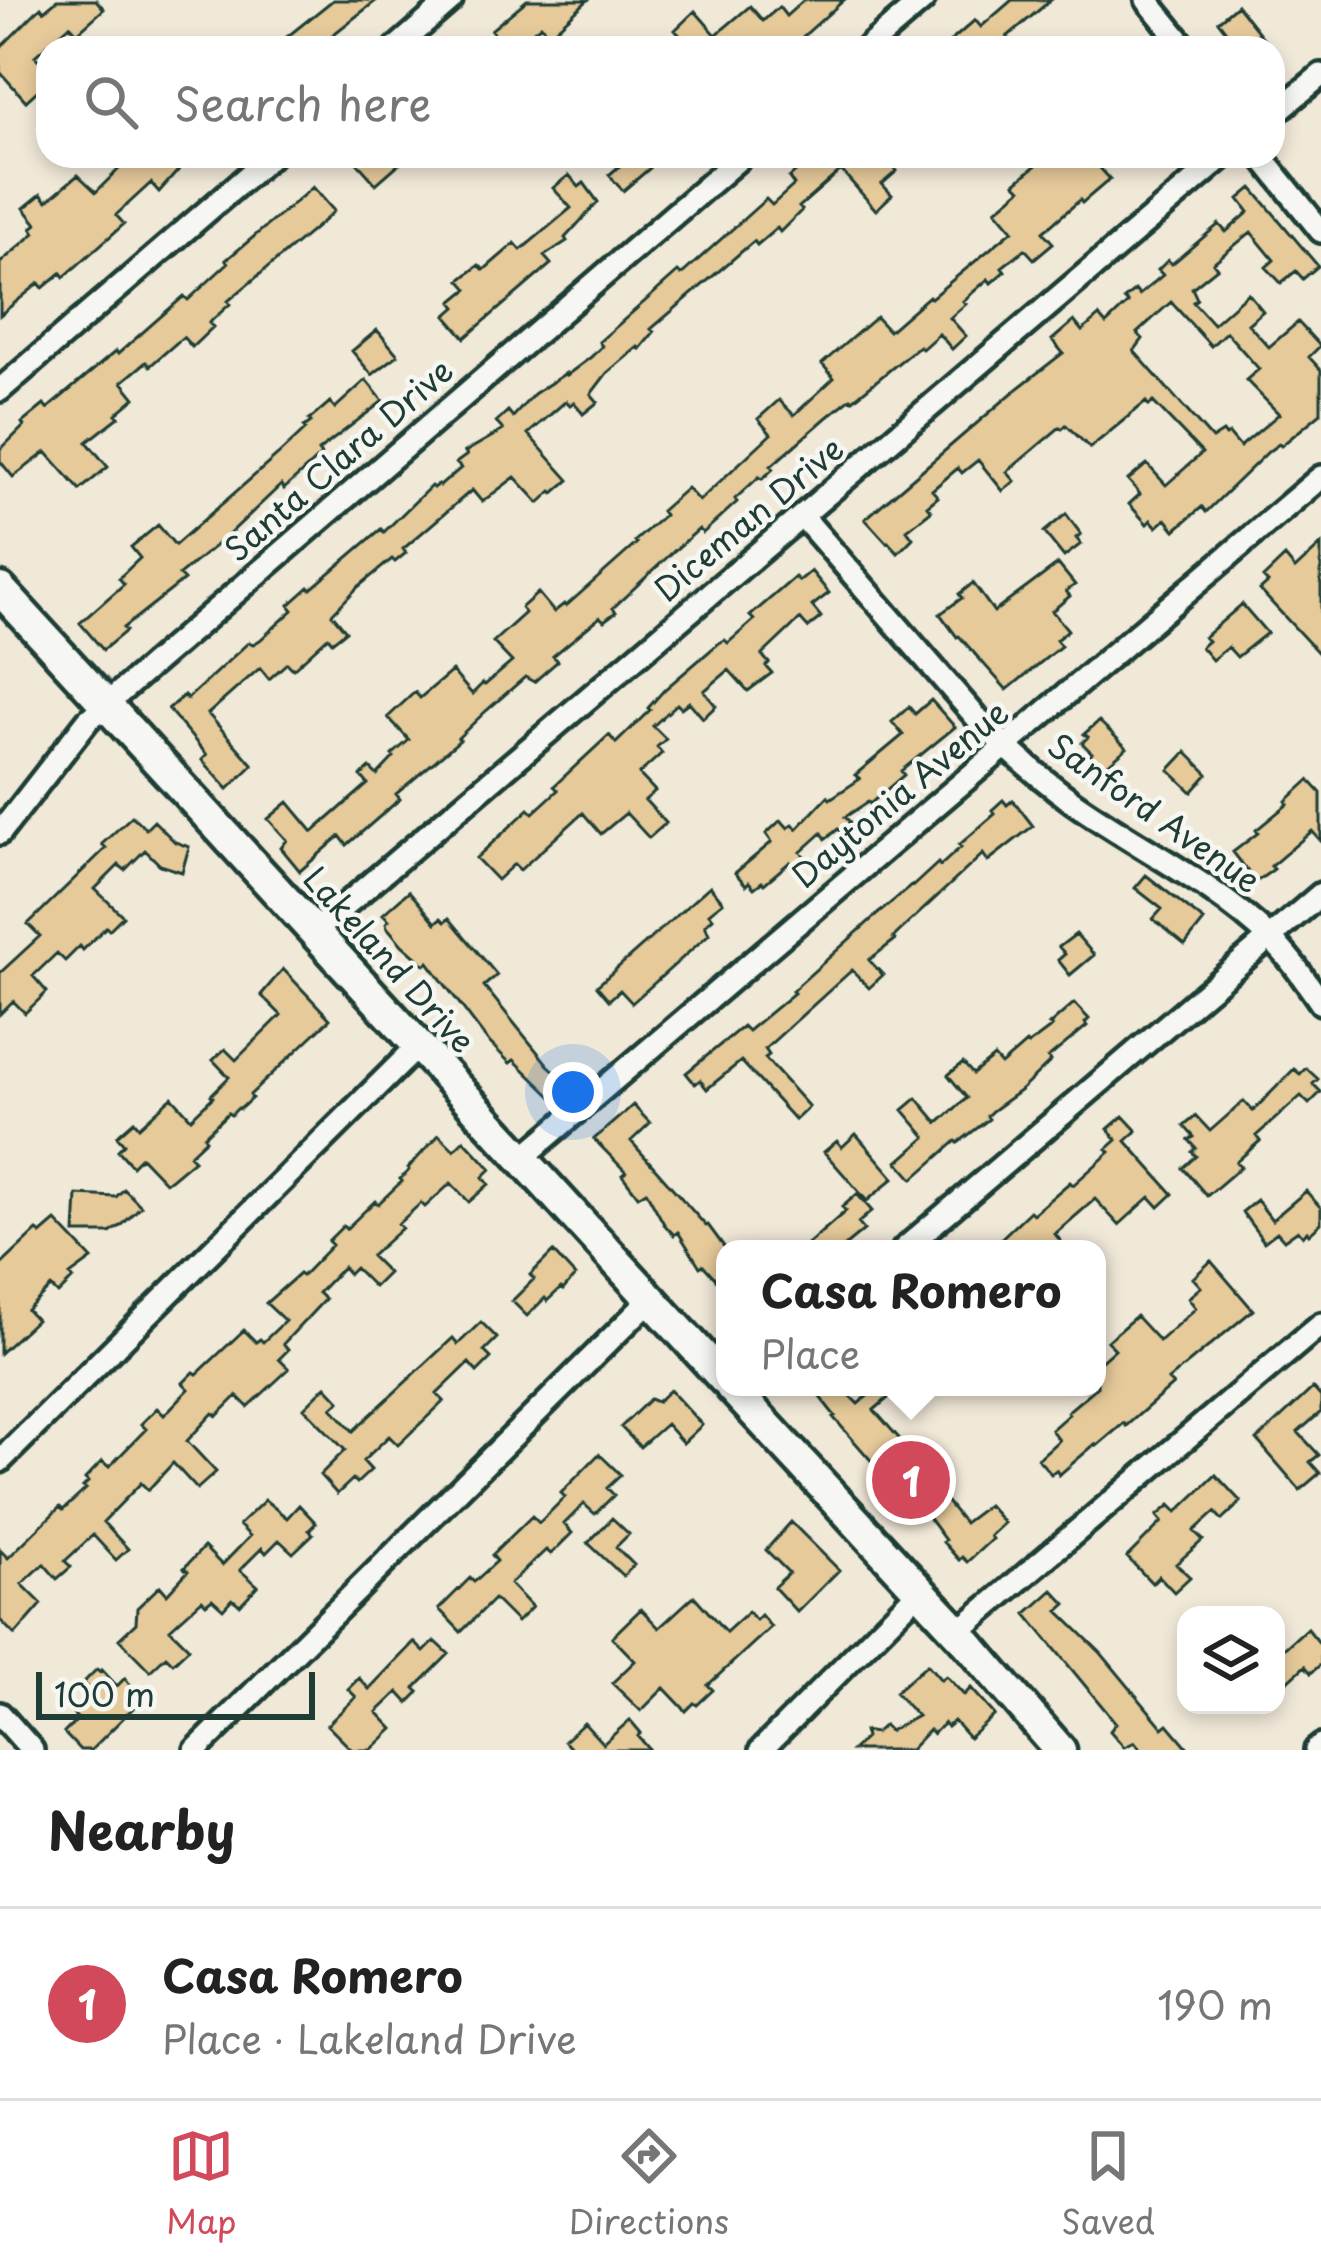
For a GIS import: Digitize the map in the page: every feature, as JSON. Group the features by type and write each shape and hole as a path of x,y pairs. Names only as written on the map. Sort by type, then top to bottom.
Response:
{"street":[{"path":"410,36 452,0"},
{"path":"881,36 923,0"},
{"path":"1148,0 1176,36"},
{"path":"1285,105 1321,74"},
{"path":"0,390 257,168"},
{"name":"Santa Clara Drive","path":"0,833 88,720 728,168"},
{"name":"Diceman Drive","path":"315,932 1210,168"},
{"path":"1271,168 1321,231"},
{"name":"Daytonia Avenue","path":"521,1160 1321,477"},
{"name":"Sanford Avenue","path":"803,517 1006,747 1071,801 1218,895 1270,938 1321,1003"},
{"name":"Lakeland Drive","path":"0,589 716,1368"},
{"path":"915,1240 1321,895"},
{"path":"0,1461 418,1046"},
{"path":"196,1750 650,1300"},
{"path":"958,1632 1321,1324"},
{"name":"Lakeland Drive","path":"742,1396 1060,1750"},
{"path":"761,1750 919,1591"},
{"path":"0,1714 32,1750"}],"building":[{"path":"57,0 96,0 104,9 77,33 70,25 58,36 36,36 36,92 26,101 0,72 0,48 41,7 44,11"},
{"path":"333,0 377,0 331,36 288,36"},
{"path":"527,0 588,0 549,35 541,25 527,36 492,36 491,30"},
{"path":"804,0 844,0 804,36 680,36 675,30 695,11 716,35 750,6 763,21 779,7 786,16"},
{"path":"1012,0 1051,0 1008,36 957,36 975,20 981,27"},
{"path":"1237,5 1262,36 1230,36 1218,21"},
{"path":"120,168 180,168 159,192 151,183 116,215 124,224 64,277 61,273 43,288 39,283 0,315 0,263 35,233 32,228 37,224 24,208 41,194 47,201 78,175 96,192"},
{"path":"362,168 394,168 376,184"},
{"path":"617,168 650,168 623,191 609,175"},
{"path":"800,168 897,171 882,184 892,195 876,210 841,170 799,207 802,210 780,232 777,228 757,245 754,241 651,329 654,332 640,349 607,373 591,394 598,402 583,414 574,402 566,401 528,434 569,480 554,493 539,503 515,477 482,502 472,490 332,614 346,631 332,642 328,637 293,669 287,663 269,679 260,668 208,714 253,765 228,789 168,709 184,695 187,699 249,642 260,640 293,610 289,605 381,529 384,532 431,486 440,486 461,468 456,463 465,452 503,430 496,422 508,411 513,417 534,394 591,357 602,346 599,342 678,272 681,275 766,199 772,205 794,185 789,178"},
{"path":"1033,168 1100,168 1110,179 1043,232 1053,243 1034,259 1025,249 991,283 988,279 963,301 966,304 950,318 966,336 952,349 939,334 826,418 703,533 699,529 675,550 613,608 616,612 604,621 600,617 553,656 558,661 534,682 525,677 486,711 460,740 396,794 400,799 347,845 340,836 300,871 281,848 287,840 268,819 288,802 313,832 368,784 361,776 370,768 377,775 409,740 388,717 415,692 420,698 452,671 472,694 485,685 512,662 493,642 525,613 521,608 538,593 554,612 566,606 637,543 664,515 661,511 687,488 699,501 771,434 758,419 779,400 794,415 834,378 822,364 876,317 889,331 1013,230 996,210 1021,189 1015,183"},
{"path":"569,175 579,187 584,183 598,202 567,241 544,256 551,264 465,338 446,316 456,307 452,302 468,289 460,280 479,265 484,270 515,243 521,250 571,208 553,188"},
{"path":"313,187 334,211 228,301 209,323 213,327 192,347 183,337 150,366 146,362 122,382 135,398 87,442 108,467 80,490 46,452 13,477 0,461 0,450 22,423 44,405 47,409 116,351 118,354 184,296 188,300 226,260"},
{"path":"1252,188 1318,266 1303,279 1296,271 1281,283 1266,267 1274,260 1251,232 1213,263 1217,268 1192,288 1197,299 1193,302 1213,324 1248,293 1263,311 1248,324 1269,347 1298,322 1320,346 1309,357 1321,370 1321,413 1269,451 1206,512 1202,507 1175,530 1166,519 1157,527 1151,520 1147,524 1129,504 1140,494 1128,480 1147,464 1166,485 1202,453 1153,402 1149,406 1146,402 1090,448 1066,425 1060,427 1007,472 1015,481 1003,491 978,460 962,473 958,468 932,490 938,497 927,506 931,511 907,530 913,538 898,553 865,519 1063,353 1052,340 1074,321 1082,331 1099,316 1106,324 1128,303 1124,299 1135,290 1139,295 1163,275 1158,270 1168,260 1172,264 1219,224 1226,232 1249,212 1239,199","holes":["1171,302 1211,346 1226,332 1259,369 1246,380 1279,414 1240,447 1223,432 1212,439 1134,351 1143,339 1137,333"]},
{"path":"377,330 398,355 372,375 352,351"},
{"path":"366,380 383,401 318,451 321,455 179,575 184,580 103,650 80,623 124,584 119,578 140,558 131,547 158,525 175,545 306,429 309,420 330,402 335,408"},
{"path":"1066,514 1081,534 1076,538 1081,544 1064,557 1044,532"},
{"path":"1321,545 1321,656 1260,590 1268,583 1263,578 1285,557 1295,569"},
{"path":"1058,564 1075,585 1052,611 1068,630 1056,640 1061,646 1007,690 940,614 973,583 994,612"},
{"path":"811,571 829,593 812,606 821,617 808,628 800,619 762,655 772,673 748,691 729,670 704,691 716,706 703,718 689,702 681,708 677,704 653,726 666,739 657,747 662,753 639,774 655,791 645,800 666,823 649,838 626,813 601,834 583,813 520,870 514,864 497,880 476,858 529,809 533,813 558,790 554,786 609,735 616,743 665,689 719,643 728,643 754,620 750,616 795,577 799,581"},
{"path":"1242,604 1267,633 1237,657 1228,647 1212,660 1201,647 1208,641 1204,637"},
{"path":"931,700 955,727 901,771 904,775 870,804 845,817 850,822 840,831 826,839 822,833 801,852 806,857 794,867 790,862 764,884 746,885 735,873 772,842 766,834 781,820 797,829 828,796 860,779 855,775 903,735 892,722 909,707 915,714"},
{"path":"1099,721 1127,748 1098,773 1086,759 1092,753 1082,743 1088,737 1084,734"},
{"path":"1186,752 1208,774 1192,792 1169,770"},
{"path":"1309,780 1321,793 1321,841 1312,831 1256,882 1233,852"},
{"path":"1003,800 1007,805 1013,800 1033,826 988,861 983,854 869,960 883,975 869,988 852,970 765,1049 769,1055 765,1058 809,1107 795,1120 741,1061 707,1089 700,1080 695,1084 686,1073 743,1026 748,1031 794,993 873,918 961,847"},
{"path":"132,816 146,829 154,821 175,842 189,847 182,872 160,865 145,850 125,870 119,865 95,889 123,916 83,950 80,946 65,961 57,953 33,976 47,992 25,1013 13,1001 0,1014 0,973 40,936 28,924"},
{"path":"1146,875 1204,921 1185,945 1153,919 1162,909 1135,888"},
{"path":"710,886 723,902 709,913 713,918 705,925 709,934 632,1003 620,990 609,1000 597,986"},
{"path":"409,891 436,923 449,918 497,975 484,986 567,1082 552,1097 487,1040 428,962 425,965 387,927 389,920 383,914"},
{"path":"1076,934 1094,955 1070,975 1058,960 1065,954 1059,947"},
{"path":"283,969 330,1019 252,1098 204,1136 189,1155 194,1160 170,1180 165,1182 141,1157 132,1166 118,1150 124,1144 117,1136 134,1121 139,1127 172,1097 191,1118 213,1097 229,1077 213,1060 225,1049 236,1060 281,1015 261,995"},
{"path":"1074,1003 1089,1019 1087,1026 1048,1058 1051,1061 1021,1090 992,1111 989,1119 913,1179 898,1162 926,1137 903,1110 917,1098 938,1123 967,1098 948,1075 963,1063 973,1074 994,1057 1001,1065 1052,1027 1049,1025"},
{"path":"1306,1068 1318,1079 1313,1084 1321,1092 1309,1104 1301,1096 1256,1136 1260,1141 1236,1162 1241,1167 1207,1196 1183,1168 1196,1156 1189,1140 1194,1137 1184,1126 1196,1116 1210,1131 1244,1101 1253,1111 1294,1069 1300,1074"},
{"path":"633,1105 650,1123 631,1141 719,1240 716,1279 700,1267 678,1232 674,1235 664,1224 646,1191 638,1196 622,1175 626,1172 594,1139"},
{"path":"1123,1116 1137,1131 1126,1141 1173,1194 1159,1207 1150,1197 1119,1225 1095,1199 1055,1234 1060,1240 999,1240 1030,1211 1033,1214 1070,1182 1073,1185 1110,1152 1107,1149 1117,1140 1108,1129"},
{"path":"856,1134 894,1178 867,1201 824,1152 837,1141 842,1147"},
{"path":"439,1135 454,1150 464,1140 491,1169 483,1177 489,1184 469,1202 451,1183 425,1207 421,1203 371,1256 388,1273 374,1287 355,1268 349,1274 343,1267 318,1293 325,1299 283,1344 288,1350 279,1359 289,1369 248,1407 237,1396 187,1441 216,1472 197,1489 173,1463 148,1490 141,1483 103,1522 128,1549 116,1560 93,1535 65,1561 71,1567 57,1579 44,1564 22,1584 42,1604 15,1635 0,1620 0,1550 8,1558 60,1507 63,1510 86,1489 85,1479 102,1461 109,1467 146,1429 141,1424 157,1408 164,1415 189,1389 183,1383 244,1330 256,1342 263,1342 285,1321 266,1303 302,1276 343,1226 346,1229 402,1181"},
{"path":"124,1189 141,1206 122,1225 110,1233 75,1233 77,1195 116,1197"},
{"path":"1306,1191 1321,1208 1321,1223 1303,1236 1298,1230 1284,1240 1277,1232 1264,1242 1242,1212 1257,1200 1272,1220"},
{"path":"857,1194 872,1211 858,1223 864,1230 852,1240 812,1240 846,1211 842,1207"},
{"path":"56,1221 92,1259 70,1275 73,1279 58,1294 51,1287 27,1310 36,1320 0,1353 0,1266 37,1231 41,1234"},
{"path":"553,1252 575,1276 527,1316 512,1301"},
{"path":"1211,1261 1253,1310 1168,1380 1173,1385 1126,1426 1095,1444 1059,1475 1056,1470 1051,1474 1038,1459 1059,1440 1051,1430 1086,1396 1106,1396 1106,1357 1115,1349 1107,1341 1136,1316 1159,1341 1196,1308 1188,1298 1201,1287 1193,1278"},
{"path":"481,1322 497,1338 484,1351 491,1358 477,1372 469,1363 437,1394 444,1401 398,1445 389,1436 363,1461 371,1470 337,1494 320,1475 345,1450 304,1408 326,1386 340,1401 332,1408 353,1431 453,1338 458,1344"},
{"path":"1313,1388 1321,1397 1321,1412 1298,1432 1319,1455 1310,1462 1320,1473 1300,1490 1257,1440"},
{"path":"670,1390 702,1425 683,1443 666,1424 640,1447 621,1427 650,1399 657,1402"},
{"path":"819,1396 850,1396 858,1404 867,1396 890,1396 874,1410 964,1523 988,1505 1004,1523 967,1562 962,1557 959,1560 916,1501 910,1505"},
{"path":"599,1454 621,1475 607,1488 614,1495 595,1514 584,1504 564,1524 572,1533 510,1584 532,1607 517,1622 494,1599 461,1632 439,1609 470,1578 474,1582 497,1561 492,1555 532,1516 539,1523"},
{"path":"1216,1475 1241,1502 1222,1520 1215,1512 1194,1531 1203,1540 1176,1564 1190,1577 1174,1592 1159,1576 1152,1583 1127,1557 1162,1522 1157,1516 1170,1505 1177,1512"},
{"path":"265,1500 287,1518 299,1505 316,1523 309,1530 313,1534 293,1553 279,1540 266,1553 262,1548 240,1570 258,1586 240,1605 232,1599 223,1609 212,1599 206,1604 202,1600 170,1629 189,1648 173,1663 166,1656 150,1671 119,1639 136,1623 137,1608 160,1586 167,1594 204,1547 222,1565 250,1536 239,1525"},
{"path":"612,1518 629,1534 616,1547 634,1565 623,1576 588,1543"},
{"path":"791,1522 839,1570 797,1612 774,1587 789,1573 766,1550"},
{"path":"1053,1590 1066,1604 1058,1611 1101,1653 1163,1728 1168,1724 1190,1750 1141,1750 1135,1742 1124,1747 1110,1731 1116,1723 1026,1614"},
{"path":"694,1596 726,1632 748,1612 756,1620 761,1615 771,1627 708,1685 713,1690 697,1705 686,1711 664,1688 641,1711 612,1683 635,1661 612,1637 641,1609 659,1628"},
{"path":"1307,1628 1321,1645 1321,1664 1311,1673 1305,1666 1285,1684 1285,1648"},
{"path":"435,1641 449,1654 415,1688 419,1692 408,1703 398,1692 377,1712 393,1729 371,1750 352,1750 327,1725 356,1697 348,1689 359,1678 369,1689 414,1642 424,1652"},
{"path":"927,1664 964,1695 971,1688 995,1715 969,1738 954,1721 933,1734 929,1730 910,1750 852,1750 865,1738 864,1731 875,1733 884,1725 889,1731 917,1716 895,1692"},
{"path":"97,1669 117,1686 125,1678 141,1700 91,1750 80,1750 64,1733 78,1719 73,1714 94,1694 83,1683"},
{"path":"630,1720 650,1750 572,1750 564,1741 584,1723 603,1744"}],"place":[{"name":"Casa Romero","path":"911,1480"}]}
